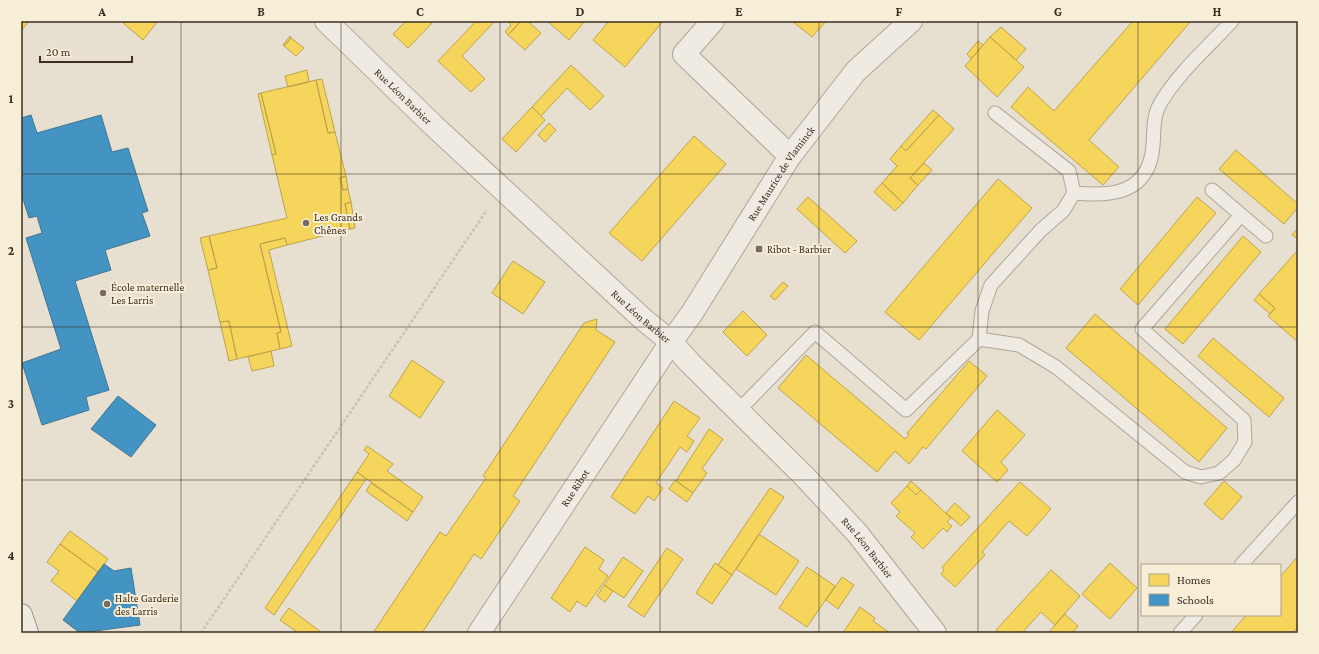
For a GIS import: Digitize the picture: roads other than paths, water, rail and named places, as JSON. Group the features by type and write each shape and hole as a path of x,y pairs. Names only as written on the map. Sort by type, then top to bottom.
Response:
{"street":[{"name":"Rue Léon Barbier","path":"326,21 423,115 671,342 804,476 857,533 935,633"},
{"path":"713,21 684,54 790,156"},
{"name":"Rue Maurice de Vlaminck","path":"671,342 692,313 790,156 856,71 911,21"},
{"name":"Rue Ribot","path":"479,633 671,342"},
{"path":"21,615 27,633"}],"lane":[{"path":"1074,193 1099,195 1125,190 1146,174 1152,151 1156,111 1167,92 1232,21"},
{"path":"738,411 815,332 906,410 979,339 982,311 991,284 1041,230 1062,211 1074,193 1069,171 995,113"},
{"path":"1212,190 1266,236"},
{"path":"979,339 1019,346 1056,367 1185,472 1201,477 1219,473 1234,460 1245,442 1244,420 1142,329 1241,215"},
{"path":"1242,564 1298,502"},
{"path":"1180,633 1195,616"}],"place":[{"name":"Les Grands Chênes","path":"306,223"},
{"name":"Ribot - Barbier","path":"759,249"},
{"name":"École maternelle Les Larris","path":"103,293"},
{"name":"Halte Garderie des Larris","path":"107,604"}]}
